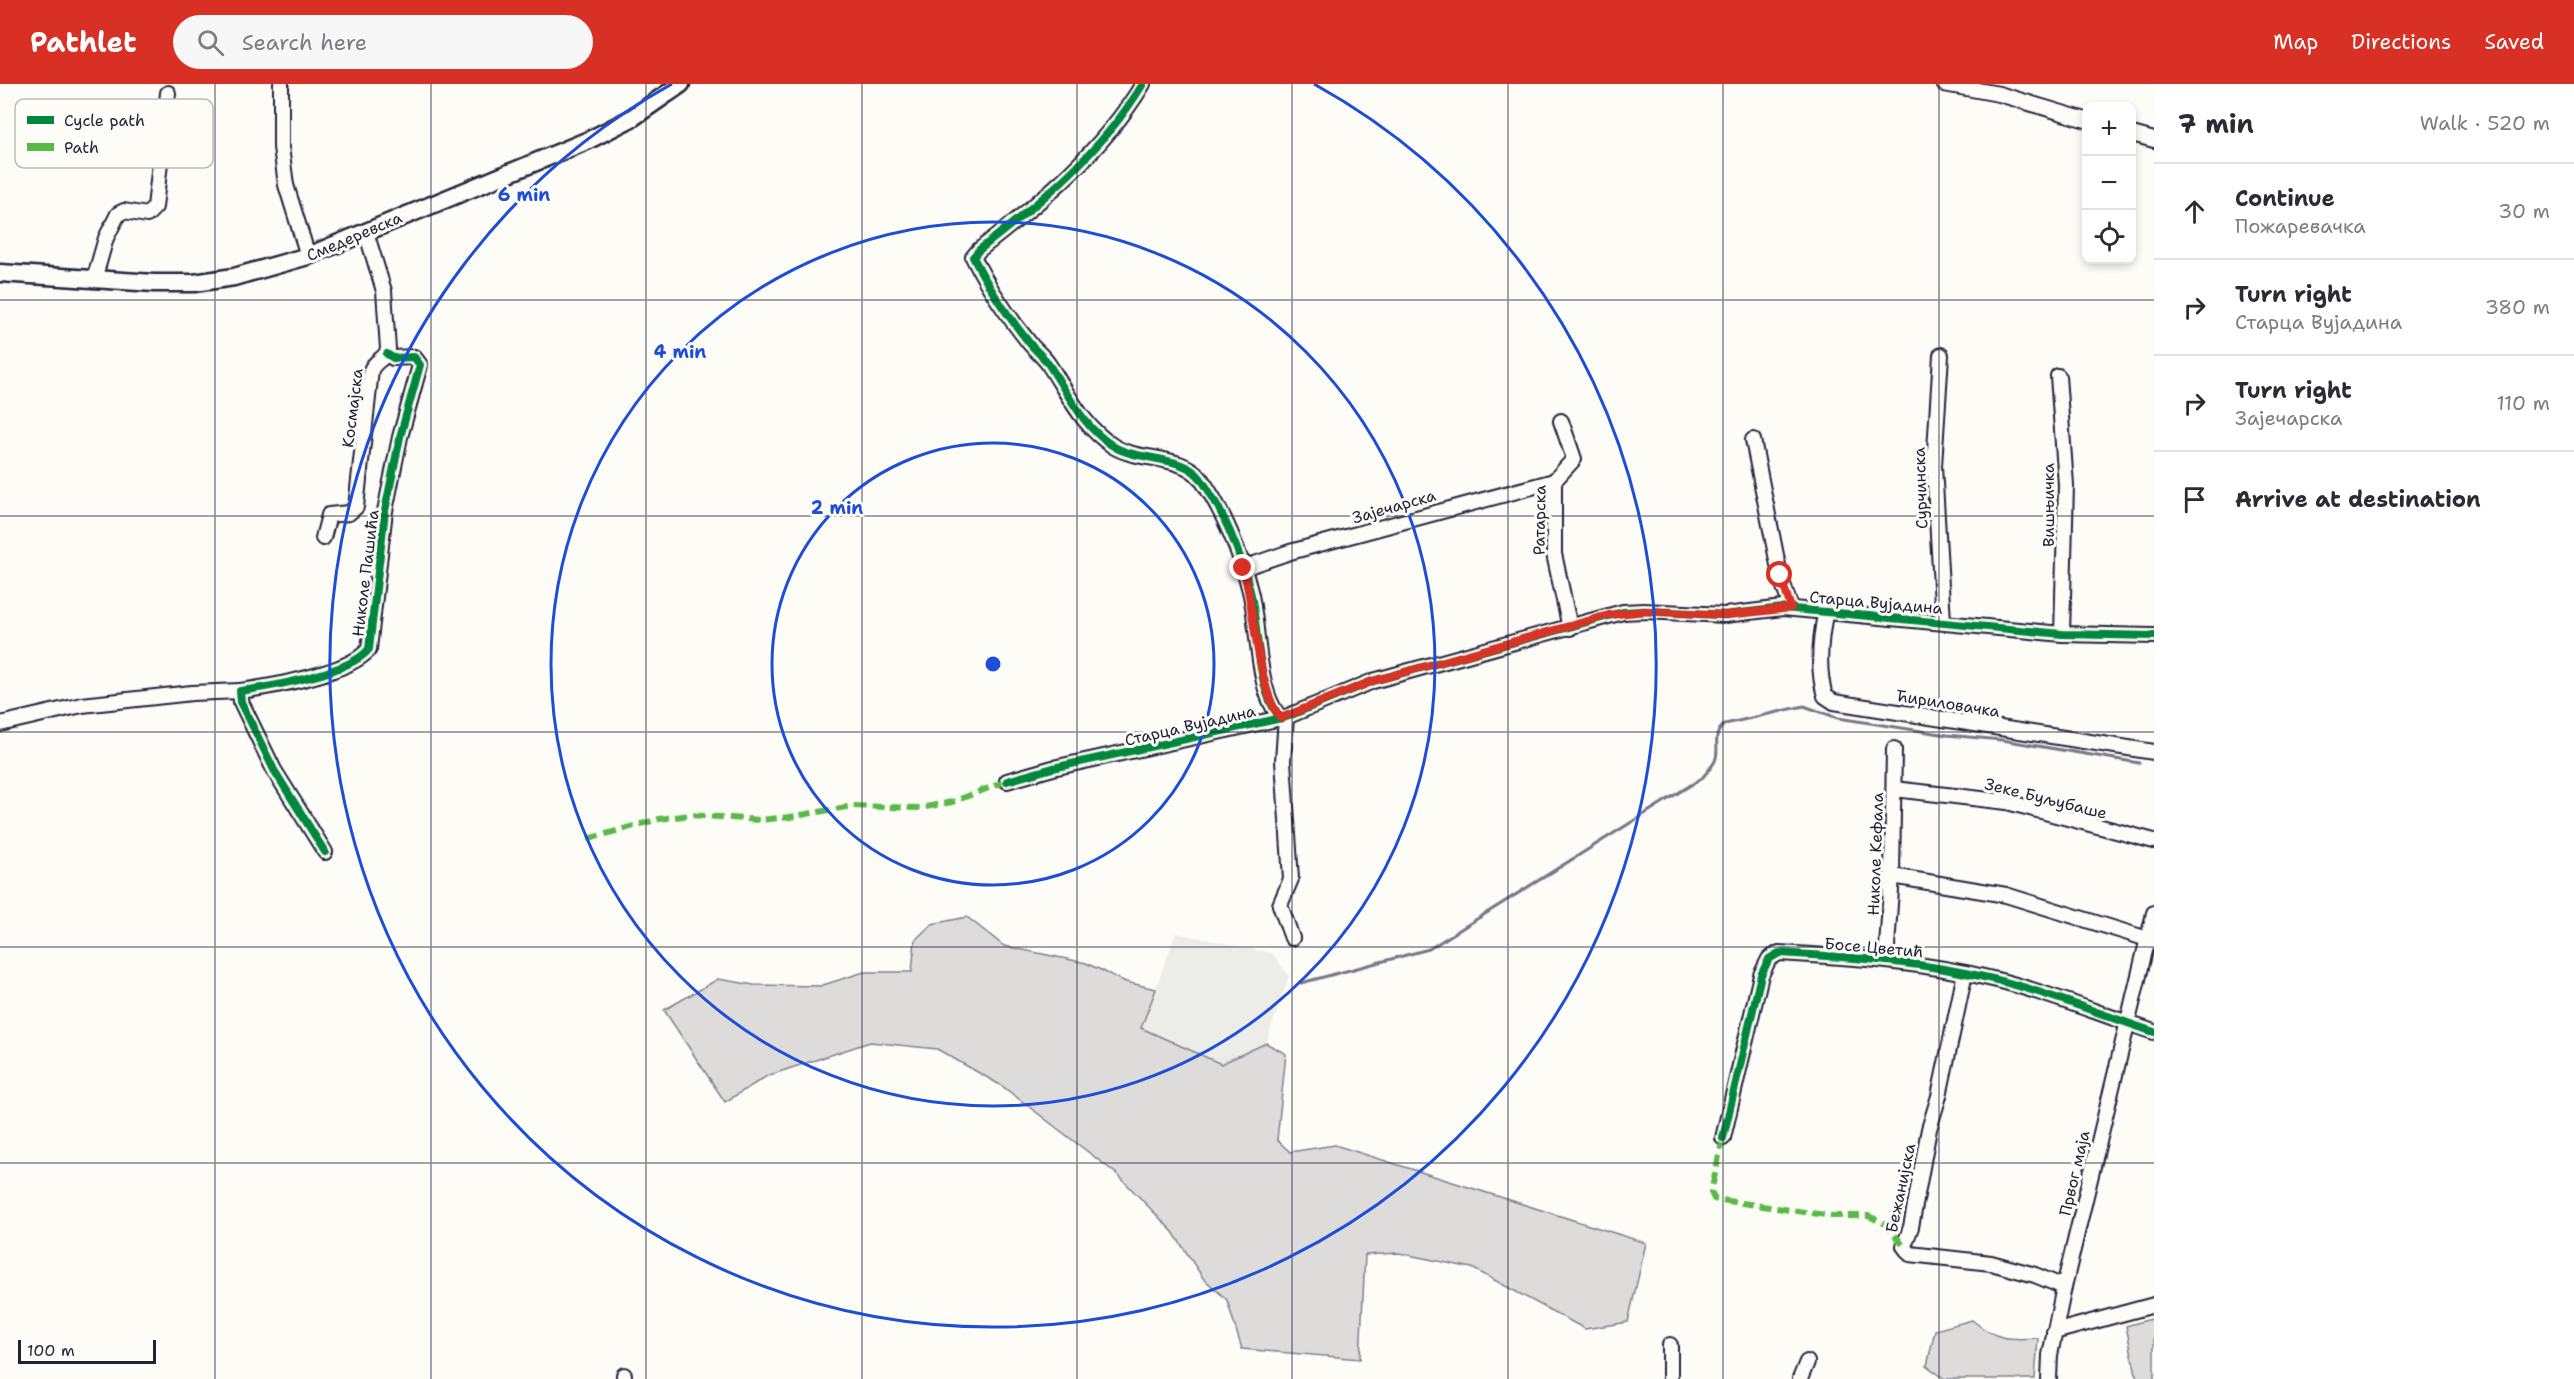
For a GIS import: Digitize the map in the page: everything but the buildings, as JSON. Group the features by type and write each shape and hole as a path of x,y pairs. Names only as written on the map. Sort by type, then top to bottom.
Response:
{"main road":[{"name":"Смедеревска","path":"0,273 154,283 209,282 254,272 308,256 589,140 632,118 672,87"}],"street":[{"path":"281,84 281,147 286,185 308,256"},
{"path":"1143,84 1116,125 1084,161 1045,199 973,257 981,273 1032,345 1050,366 1089,426 1116,448 1133,455 1188,467 1195,472 1220,512 1251,592 1264,675 1273,705 1283,718 1283,761 1291,879 1280,905 1292,938"},
{"path":"1944,84 1999,94 2082,119"},
{"path":"167,99 168,93"},
{"path":"2136,135 2154,140"},
{"path":"94,280 106,238 118,214 124,211 147,215 155,207 159,168"},
{"path":"366,232 384,291 387,354"},
{"name":"Космајска","path":"323,538 329,515 349,513 356,507 371,370 375,363 387,354"},
{"name":"Николе Пашића","path":"240,691 266,688 328,671 356,661 369,650 385,511 400,437 420,365 414,357 393,358 387,354"},
{"name":"Сурчинска","path":"1941,355 1934,466 1943,621"},
{"name":"Вишњичка","path":"2058,376 2066,485 2062,634"},
{"name":"Ратарска","path":"1561,421 1574,459 1554,481 1555,560 1570,628"},
{"path":"1753,440 1780,575 1791,608"},
{"name":"Зајечарска","path":"1243,568 1316,545 1554,481"},
{"name":"Старца Вујадина","path":"1007,781 1053,768 1283,718 1373,681 1570,628 1609,615 1635,611 1725,615 1791,608 2062,634 2154,636"},
{"name":"Ћириловачка","path":"1826,610 1821,638 1820,666 1825,696 1834,702 2154,752"},
{"path":"0,724 82,705 192,693 240,691 241,702 274,770 325,852"},
{"name":"Николе Кефала","path":"1886,960 1892,876 1894,749"},
{"name":"Зеке Буљубаше","path":"1894,789 2007,802 2154,841"},
{"path":"1892,876 2006,895 2151,940"},
{"name":"Првог маја","path":"2049,1379 2054,1332 2064,1287 2128,1023 2151,940 2154,913"},
{"name":"Босе Цветић","path":"1723,1138 1761,975 1769,959 1779,953 1886,960 1965,972 2000,980 2154,1032"},
{"name":"Бежанијска","path":"1965,972 1936,1110 1929,1129 1911,1227 1904,1246 1910,1254 1991,1263 2035,1275 2064,1287"},
{"path":"2054,1332 2154,1305"},
{"path":"1670,1345 1670,1379"},
{"path":"1800,1379 1807,1362"}],"shaded area":[{"path":"967,917 1004,946 1086,963 1126,982 1156,989 1141,1028 1221,1064 1266,1043 1286,1054 1277,1140 1290,1152 1335,1145 1646,1243 1628,1322 1585,1329 1472,1268 1399,1253 1365,1255 1360,1359 1242,1349 1227,1300 1203,1278 1173,1232 1118,1175 1002,1086 937,1049 870,1042 767,1076 725,1102 664,1010 718,979 754,985 820,986 864,972 912,972 915,940 932,924"},
{"path":"1176,933 1272,953 1289,976 1266,1043 1221,1064 1141,1028"},
{"path":"2154,1318 2154,1379 2137,1379 2126,1326"},
{"path":"1972,1320 1988,1332 2003,1337 2038,1338 2035,1379 1945,1379 1927,1366 1935,1330"}],"waterway":[{"path":"1301,983 1429,949 1702,778 1715,761 1718,733 1725,724 1804,706 1838,718 1947,735 2002,740 2139,763"}],"marked path":[{"path":"588,839 659,819 691,815 759,820 852,806 920,808 952,802 1007,781"},
{"path":"1723,1138 1711,1192 1714,1199 1832,1216 1869,1216 1885,1224 1904,1246"}],"cycle path":[{"path":"1143,84 1109,132 1089,154 1048,194 973,257 1007,314 1047,362 1084,419 1102,438 1123,451 1183,466 1193,471 1201,479 1224,518 1242,562 1253,605 1263,676 1273,707 1281,718"},
{"path":"325,852 274,770 241,702 240,691 309,678 328,672 360,658 369,649 385,511 400,437 420,365 414,357 393,358 387,354"},
{"path":"1007,781 1053,768 1286,717 1373,681 1623,612 1725,615 1783,608 2062,634 2154,636"},
{"path":"1723,1138 1761,975 1769,959 1779,953 1889,961 1970,974 2037,991 2154,1032"}],"route":[{"path":"1243,568 1251,592 1257,648 1270,699 1281,718 1373,681 1570,628 1609,615 1644,611 1725,615 1791,608 1780,575"}]}
